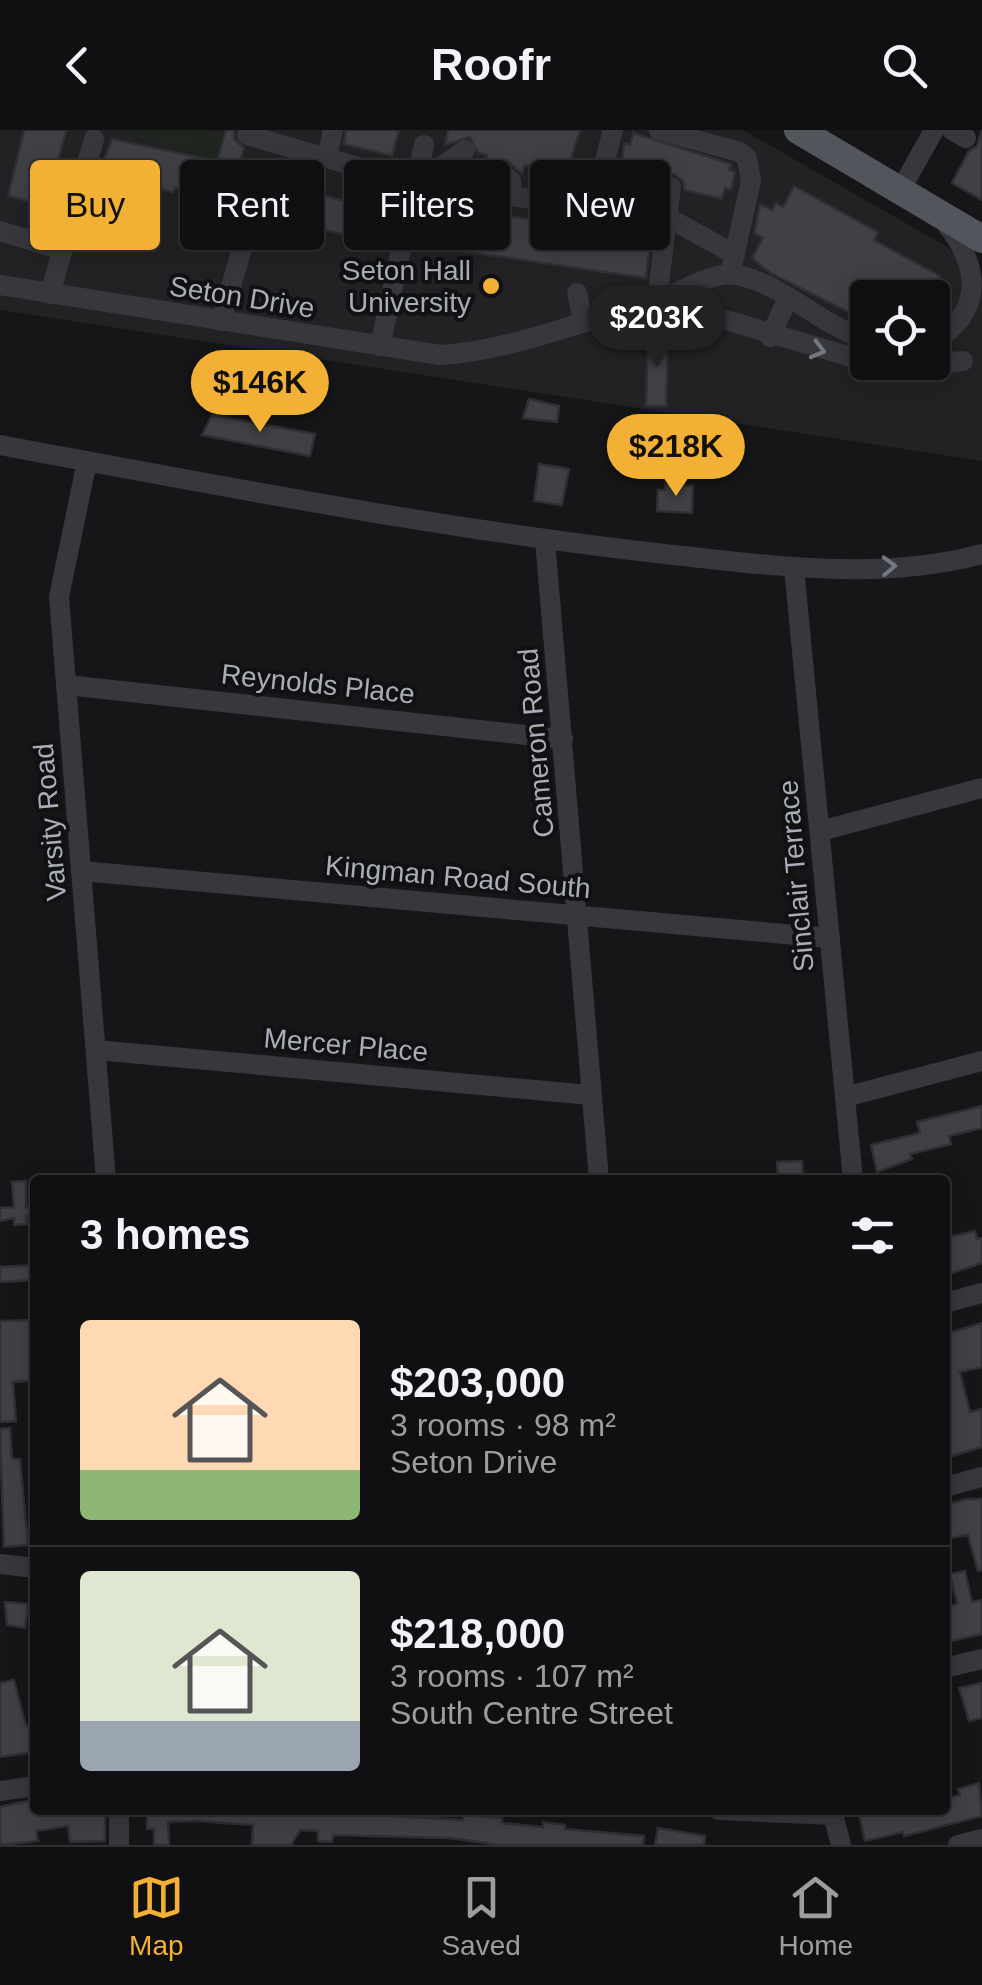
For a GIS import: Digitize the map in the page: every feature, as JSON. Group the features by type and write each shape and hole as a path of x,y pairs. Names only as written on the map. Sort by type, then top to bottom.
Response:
{"main road":[{"path":"808,133 982,239"}],"street":[{"path":"306,152 312,130"},
{"path":"327,158 334,130"},
{"path":"605,160 613,130"},
{"path":"659,130 740,152 747,158 750,181 732,264"},
{"path":"900,191 934,130"},
{"path":"247,135 344,163"},
{"path":"88,160 94,139"},
{"path":"421,160 424,145"},
{"path":"451,160 465,150"},
{"path":"670,192 671,187"},
{"path":"941,215 975,264 977,297 950,335"},
{"path":"670,220 751,278 850,331"},
{"path":"0,231 30,240"},
{"path":"50,294 63,250"},
{"path":"221,321 242,250"},
{"path":"380,346 401,250"},
{"path":"662,250 659,292 770,337 850,357"},
{"name":"Seton Drive","path":"0,285 380,346 461,354 583,320 732,264"},
{"path":"577,293 583,320"},
{"path":"770,337 787,300"},
{"path":"0,445 545,540 794,568 923,565 982,554"},
{"name":"Varsity Road","path":"87,461 59,597 106,1175"},
{"name":"Cameron Road","path":"545,540 598,1175"},
{"name":"Sinclair Terrace","path":"794,568 853,1175"},
{"name":"Reynolds Place","path":"66,685 563,739"},
{"path":"820,831 982,788"},
{"name":"Kingman Road South","path":"81,871 830,938"},
{"name":"Mercer Place","path":"96,1050 590,1094"},
{"path":"845,1097 982,1061"},
{"path":"950,1302 982,1293"},
{"path":"950,1486 982,1477"},
{"path":"0,1564 30,1567"},
{"path":"950,1667 982,1659"},
{"path":"0,1791 30,1787"},
{"path":"118,1845 119,1815"},
{"path":"833,1815 842,1845"},
{"path":"958,1845 982,1839"}],"shaded area":[{"name":"Seton Hall University","path":"0,130 743,130 944,245 982,275 982,461 0,310"},
{"path":"112,130 208,130 223,136 216,160"}],"building":[{"path":"24,130 66,130 58,160 30,160 30,202 8,196"},
{"path":"226,130 234,130 234,139 244,148 241,160 217,160"},
{"path":"346,130 399,130 392,156 344,144"},
{"path":"448,130 580,130 571,160 530,160 522,174 510,160 486,160 487,155 478,153 470,137 445,145"},
{"path":"982,130 982,200 952,183 969,151 977,146"},
{"path":"633,133 731,164 729,170 735,172 731,190 725,188 722,199 684,190 683,181 670,174 670,160 622,160 624,143 630,145"},
{"path":"112,139 212,160 180,160 180,189 175,188 173,193 160,189 160,160 104,160"},
{"path":"794,186 878,232 874,240 940,276 938,280 850,280 850,313 769,272 752,258 763,238 754,233 760,204 772,210 776,203 783,207"},
{"path":"324,195 344,201 344,234 324,230"},
{"path":"510,216 530,219 530,250 649,250 646,278 453,250 510,250"},
{"path":"648,333 668,333 666,406 646,406"},
{"path":"529,399 559,406 557,422 523,418"},
{"path":"212,415 315,434 310,456 202,435"},
{"path":"539,464 569,469 562,505 534,501"},
{"path":"665,484 693,486 692,513 657,511 658,490 665,490"},
{"path":"982,1106 982,1128 949,1136 951,1144 910,1154 912,1159 877,1172 871,1145 920,1133 917,1122"},
{"path":"802,1161 803,1175 778,1175 777,1162"},
{"path":"26,1181 26,1207 30,1207 27,1224 14,1225 14,1218 0,1221 0,1208 14,1207 12,1182"},
{"path":"975,1231 977,1239 982,1238 982,1263 950,1274 950,1237"},
{"path":"30,1265 30,1280 0,1282 0,1267"},
{"path":"30,1320 30,1380 13,1382 16,1421 0,1422 0,1321"},
{"path":"982,1323 982,1367 960,1372 970,1412 982,1409 982,1447 950,1457 950,1333"},
{"path":"10,1428 12,1459 20,1459 28,1545 4,1547 0,1429"},
{"path":"982,1499 982,1570 978,1571 968,1535 950,1538 950,1504"},
{"path":"965,1571 972,1602 982,1600 982,1634 950,1641 950,1607 957,1603 950,1574"},
{"path":"5,1602 28,1604 25,1628 7,1625"},
{"path":"14,1680 26,1726 30,1726 30,1753 0,1757 0,1683"},
{"path":"982,1683 982,1718 969,1721 959,1688"},
{"path":"979,1783 982,1816 904,1836 903,1832 865,1841 859,1815 950,1815 950,1798 960,1795 958,1789"},
{"path":"30,1800 30,1815 105,1815 105,1841 70,1842 68,1826 36,1831 38,1841 0,1845 0,1807"},
{"path":"147,1815 394,1815 463,1820 463,1815 502,1818 502,1823 543,1827 543,1822 565,1825 565,1829 644,1836 643,1845 500,1845 450,1838 333,1835 332,1842 318,1841 318,1831 300,1830 291,1845 252,1845 253,1825 196,1821 168,1822 169,1845 154,1845 154,1829 147,1829"},
{"path":"658,1828 705,1836 704,1845 655,1845"}],"place":[{"name":"Seton Hall University","path":"491,286"}]}
